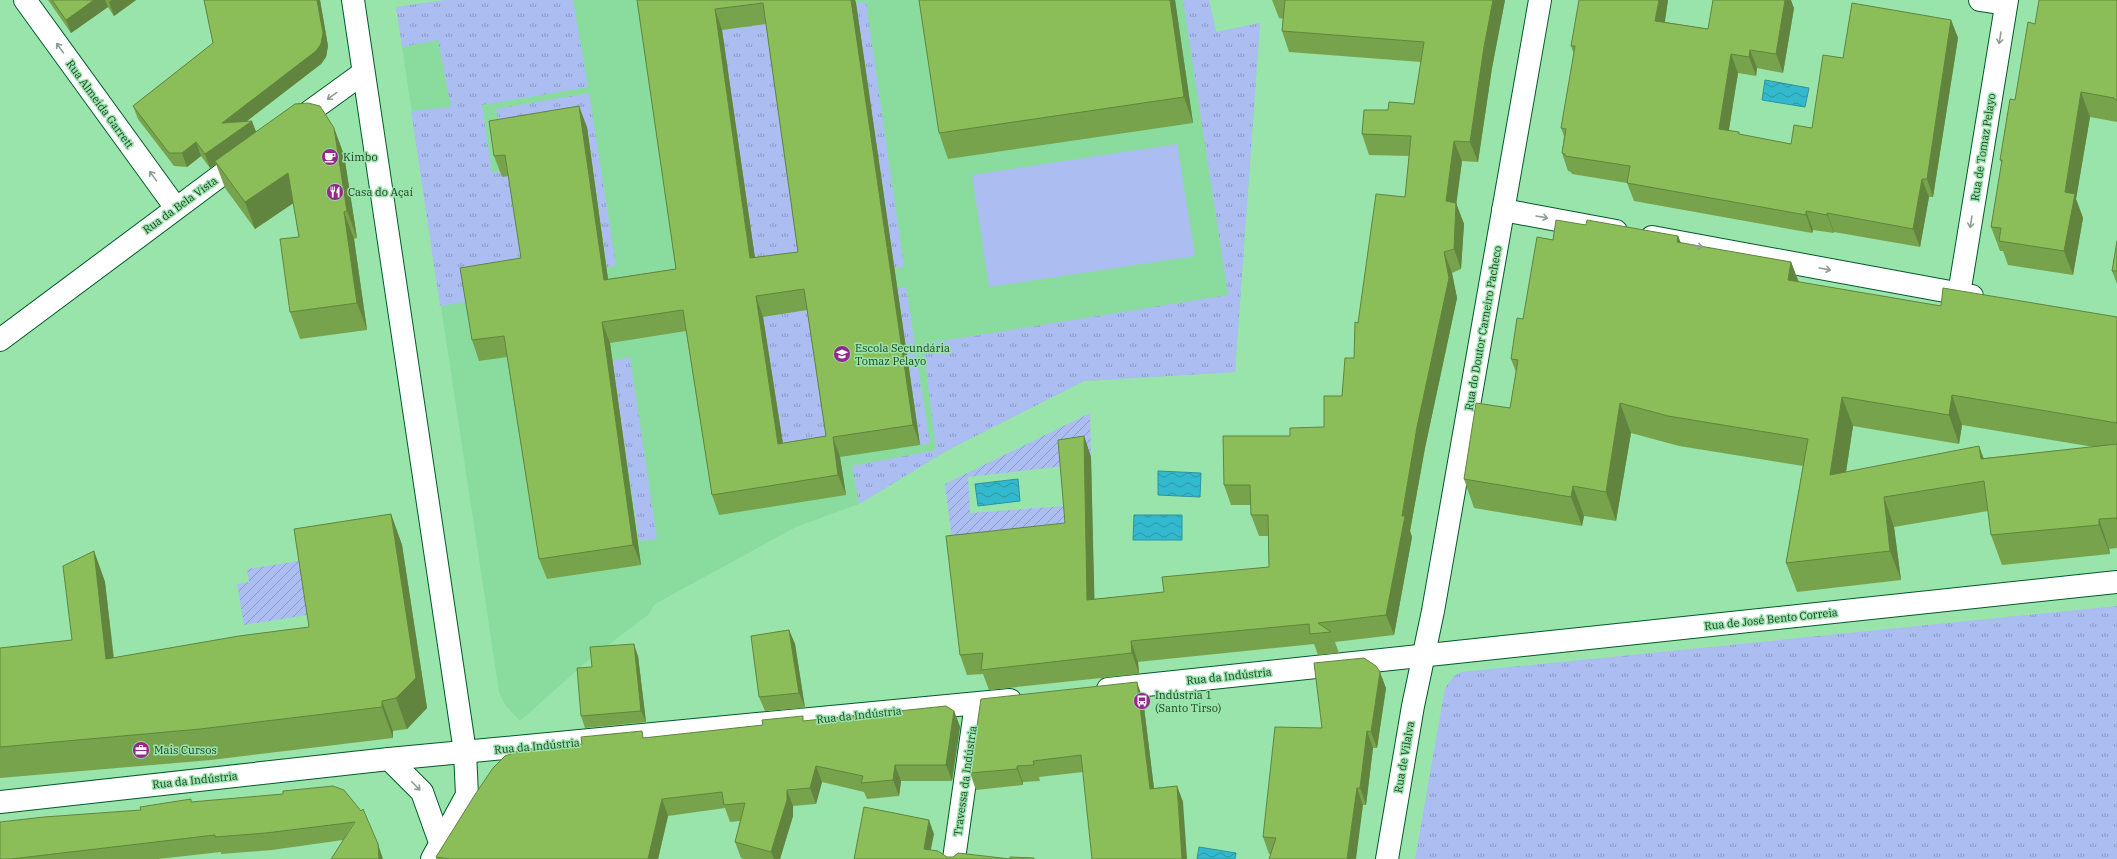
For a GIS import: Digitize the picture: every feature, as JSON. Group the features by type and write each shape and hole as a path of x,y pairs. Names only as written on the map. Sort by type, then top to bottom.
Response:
{"street":[{"name":"Rua Almeida Garrett","path":"25,0 176,208"},
{"path":"353,0 465,752 467,795 436,852"},
{"name":"Rua do Doutor Carneiro Pacheco","path":"1424,655 1540,0"},
{"path":"1980,0 2006,2"},
{"name":"Rua de Tomaz Pelayo","path":"1959,294 2006,2"},
{"path":"279,133 364,73"},
{"name":"Rua da Bela Vista","path":"0,340 260,147"},
{"path":"1503,210 1988,299"},
{"name":"Rua de José Bento Correia","path":"1424,655 2117,582"},
{"name":"Rua da Indústria","path":"1092,691 1424,655"},
{"name":"Rua de Vilalva","path":"1387,859 1424,655"},
{"name":"Rua da Indústria","path":"0,802 389,758 1030,698"},
{"name":"Travessa da Indústria","path":"954,859 976,704"},
{"path":"389,758 422,792 436,852"}],"shaded area":[{"name":"Escola Secundária Tomaz Pelayo","path":"446,0 1209,0 1216,32 1260,23 1235,372 1084,381 948,450 859,504 796,527 655,604 648,615 592,657 520,721 505,705 499,692 396,7"}],"green space":[{"path":"446,0 573,0 588,87 482,105 492,173 501,171 513,175 529,279 470,301 440,306 411,111 451,107 438,40 402,47 396,7"},
{"path":"1183,0 1209,0 1216,32 1260,23 1235,372 1084,381 948,450 859,504 852,466 936,450 923,344 1228,295"},
{"path":"866,2 904,267 878,270 856,3"},
{"path":"771,23 805,272 758,279 722,30"},
{"path":"589,93 616,266 607,267 587,127 500,129 496,109"},
{"path":"1177,144 1195,256 989,287 972,175"},
{"path":"906,287 930,444 920,445 899,297 881,291"},
{"path":"811,309 834,457 786,464 763,317"},
{"path":"630,357 657,539 639,541 612,361"},
{"path":"1090,413 1091,457 1066,466 968,477 970,513 1063,506 1068,544 954,556 945,484"},
{"path":"305,560 313,614 244,625 237,584 249,582 247,569"},
{"path":"2117,606 2117,859 1415,859 1445,688 1455,675 1461,672"}],"water":[{"path":"1765,80 1809,88 1805,107 1762,100"},
{"path":"1158,471 1201,473 1200,497 1158,495"},
{"path":"1018,479 1020,501 978,506 975,484"},
{"path":"1134,515 1182,515 1182,540 1133,540"},
{"path":"1199,847 1236,853 1235,859 1197,859"}],"building":[{"path":"52,0 94,0 66,20"},
{"path":"204,0 317,0 323,33 321,44 316,51 222,123 252,121 205,154 196,142 182,153 169,153 133,106 213,43"},
{"path":"637,0 851,0 913,425 833,437 838,475 712,495 683,310 602,322 633,545 539,559 504,336 472,340 460,268 521,258 505,155 494,156 489,121 579,106 604,280 676,269","holes":["763,3 798,252 750,258 715,9","804,289 826,436 778,444 756,296"]},
{"path":"919,0 1170,0 1184,97 939,133"},
{"path":"1285,0 1493,0 1484,47 1470,142 1454,141 1446,201 1456,203 1454,249 1444,252 1449,278 1417,427 1402,516 1405,516 1386,615 1318,623 1331,632 1310,634 1309,624 1140,640 1131,641 1132,653 981,670 983,653 960,655 946,536 1065,523 1058,440 1084,436 1087,600 1164,592 1162,577 1269,567 1268,515 1251,515 1250,485 1224,485 1223,436 1290,436 1290,428 1324,427 1324,396 1342,396 1345,358 1354,358 1355,322 1358,323 1376,194 1405,197 1411,136 1362,134 1364,110 1388,110 1389,102 1414,104 1424,42 1282,31"},
{"path":"1579,0 1659,0 1655,21 1708,29 1713,0 1785,0 1776,54 1750,50 1749,57 1731,54 1719,129 1791,144 1794,125 1812,128 1823,55 1843,58 1852,3 1951,20 1927,179 1922,179 1913,229 1827,213 1827,215 1806,211 1806,215 1627,183 1630,166 1565,156 1565,154 1562,153 1566,129 1561,128 1575,46 1571,46"},
{"path":"2039,0 2117,0 2117,101 2114,98 2081,92 2065,192 2075,194 2064,251 1999,241 2001,228 1991,227 2010,99 2015,100 2028,22 2035,24"},
{"path":"308,103 320,106 334,128 347,211 344,212 357,303 290,312 280,239 299,237 288,173 245,202 215,161 295,104"},
{"path":"1556,220 1586,225 1587,220 1678,236 1677,242 1791,262 1788,280 1941,306 1943,288 2117,317 2117,423 1952,395 1949,415 1842,397 1830,475 1979,446 1981,459 2117,444 2117,518 2099,519 2099,525 1991,535 1984,481 1884,497 1890,551 1786,563 1808,439 1668,416 1620,403 1606,492 1573,486 1571,497 1464,479 1476,403 1510,408 1518,360 1511,359 1517,318 1523,319 1537,237 1553,240"},
{"path":"2117,241 2117,271 2112,271"},
{"path":"391,514 416,678 396,698 382,701 382,707 200,729 0,747 0,648 72,640 63,566 94,551 106,659 239,636 309,627 294,529"},
{"path":"789,630 799,693 759,697 751,636"},
{"path":"634,644 641,711 581,716 577,668 592,667 590,647"},
{"path":"1364,658 1376,666 1380,672 1371,732 1367,731 1360,788 1357,788 1347,859 1269,859 1276,838 1263,837 1275,727 1322,728 1314,663"},
{"path":"1137,682 1150,789 1177,786 1182,859 1092,859 1081,755 1033,761 1034,765 1017,766 1017,769 970,773 981,699"},
{"path":"946,706 954,711 946,765 895,765 893,780 861,783 863,776 816,766 810,788 787,790 787,800 771,852 735,842 745,803 724,805 722,792 662,799 648,859 450,859 436,857 493,768 505,756 521,750 582,744 581,737 642,731 643,738 763,725 762,720 803,716 803,721"},
{"path":"333,786 344,790 361,811 363,809 378,844 378,859 331,859 355,822 266,833 215,837 215,835 11,859 0,859 0,822 44,817 141,810 140,807 191,799 191,802 283,794 283,791"},
{"path":"864,807 929,820 924,849 938,851 947,857 953,857 958,853 1010,859 854,859"},
{"path":"1010,857 1034,858 1034,859 1010,859"}],"place":[{"name":"Kimbo","path":"330,157"},
{"name":"Casa do Açaí","path":"335,192"},
{"name":"Escola Secundária Tomaz Pelayo","path":"842,354"},
{"name":"Indústria 1 (Santo Tirso)","path":"1142,701"},
{"name":"Mais Cursos","path":"141,750"}]}
